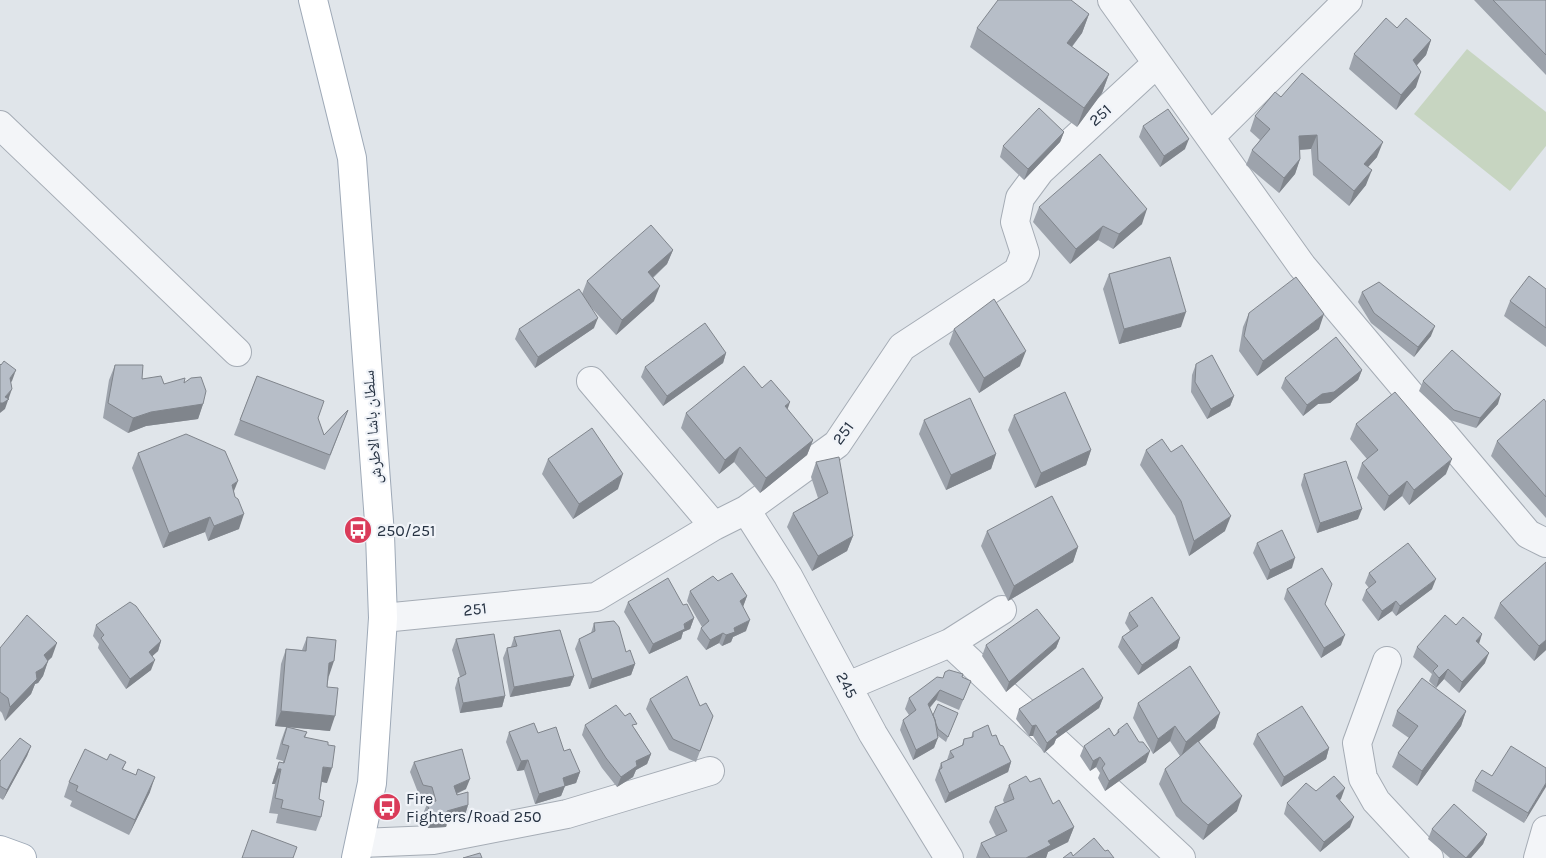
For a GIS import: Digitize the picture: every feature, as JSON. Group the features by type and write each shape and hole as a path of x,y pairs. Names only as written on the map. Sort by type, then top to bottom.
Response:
{"main road":[{"name":"سلطان باشا الاطرش","path":"313,0 352,158 380,535 383,618 372,783 359,851"},
{"path":"0,850 22,858"}],"street":[{"path":"1112,0 1302,266 1528,534 1546,543"},
{"path":"1210,137 1348,0"},
{"name":"251","path":"383,618 596,597 714,526 746,510 837,444 902,347 1018,271 1025,253 1015,222 1020,198 1040,170 1157,63"},
{"path":"0,125 237,352"},
{"path":"591,381 714,526"},
{"name":"245","path":"746,510 788,576 873,734 949,858"},
{"path":"848,686 950,643 1002,610"},
{"path":"950,643 1181,858"},
{"path":"1387,661 1357,743 1363,778 1376,802 1429,858"},
{"path":"359,851 433,840 567,814 710,771"},
{"path":"1538,858 1546,830"}],"green space":[{"path":"1467,49 1546,112 1546,146 1510,191 1414,114"}],"building":[{"path":"998,0 1071,0 1089,14 1067,43 1109,74 1084,108 977,28"},
{"path":"1493,0 1546,0 1546,55"},
{"path":"1386,18 1397,28 1406,18 1431,40 1413,60 1421,72 1401,95 1354,54"},
{"path":"1302,73 1383,142 1364,164 1372,170 1354,191 1318,160 1317,135 1299,136 1300,159 1284,178 1252,150 1270,129 1255,116 1275,92 1281,97"},
{"path":"1039,108 1064,132 1028,169 1003,146"},
{"path":"1168,109 1189,139 1164,156 1143,126"},
{"path":"1100,154 1147,209 1119,234 1103,226 1076,249 1039,207"},
{"path":"651,225 673,250 648,272 660,286 622,320 587,281"},
{"path":"1170,257 1186,312 1124,329 1109,274"},
{"path":"1529,276 1546,289 1546,328 1510,301"},
{"path":"1296,277 1324,314 1263,361 1244,336 1249,313"},
{"path":"1379,282 1435,326 1418,347 1374,313 1362,292"},
{"path":"579,289 598,318 538,357 519,329"},
{"path":"994,299 1026,351 984,378 954,329"},
{"path":"705,323 726,353 667,396 645,367"},
{"path":"1336,337 1362,370 1334,392 1322,394 1307,405 1285,378"},
{"path":"1452,350 1501,394 1480,418 1454,410 1423,381"},
{"path":"1212,355 1234,396 1211,409 1195,382 1196,364"},
{"path":"4,361 16,370 10,378 12,389 5,397 9,399 0,403 0,364"},
{"path":"115,365 143,365 142,379 161,376 164,384 185,378 184,383 191,378 201,377 206,391 203,404 151,412 133,418 108,403"},
{"path":"744,366 762,388 771,380 790,402 785,406 813,440 766,478 740,447 725,460 686,413"},
{"path":"257,376 324,401 318,418 324,435 348,410 330,455 240,420"},
{"path":"1065,392 1091,450 1041,473 1014,415"},
{"path":"1395,392 1452,459 1414,490 1407,481 1389,496 1362,463 1378,450 1356,424"},
{"path":"970,398 996,454 951,475 924,420"},
{"path":"1544,399 1546,402 1546,497 1497,441"},
{"path":"592,428 623,474 579,504 548,459"},
{"path":"186,434 225,451 238,481 232,485 235,497 238,499 244,514 214,526 210,517 169,533 138,453"},
{"path":"1162,439 1171,452 1182,445 1231,516 1194,541 1181,501 1146,450"},
{"path":"839,457 853,536 818,556 793,513 828,493 816,462"},
{"path":"1346,461 1362,509 1320,523 1304,474"},
{"path":"1052,496 1078,547 1014,586 987,531"},
{"path":"1282,530 1295,558 1270,570 1257,543"},
{"path":"1408,543 1436,579 1400,606 1396,601 1382,611 1366,590 1376,582 1369,573"},
{"path":"1546,562 1546,640 1539,646 1500,603"},
{"path":"1322,568 1332,584 1325,604 1345,635 1324,648 1287,589"},
{"path":"732,573 747,596 740,601 750,620 734,628 735,632 726,635 723,633 710,640 701,628 709,621 690,591 713,576 718,581"},
{"path":"668,578 683,605 687,604 694,618 684,624 685,629 653,644 628,602"},
{"path":"1152,597 1180,638 1142,665 1122,637 1138,626 1129,613"},
{"path":"130,602 136,606 161,641 149,652 155,660 130,679 101,638 104,635 96,625"},
{"path":"1037,609 1060,638 1009,682 986,645"},
{"path":"27,615 57,643 44,655 48,661 43,668 36,672 37,679 10,707 8,698 0,692 0,648"},
{"path":"1445,615 1456,625 1463,617 1482,634 1476,641 1489,653 1462,682 1448,669 1439,678 1433,671 1438,666 1417,647"},
{"path":"614,621 619,627 626,652 630,650 635,664 592,679 579,639 595,631 594,623"},
{"path":"560,630 574,676 514,687 507,648 517,646 514,637"},
{"path":"494,634 505,696 463,703 458,678 466,674 456,639"},
{"path":"307,637 336,640 334,661 329,663 327,687 338,688 335,716 281,711 286,649 306,651"},
{"path":"1190,666 1220,713 1186,742 1175,726 1158,739 1138,703"},
{"path":"1083,668 1103,698 1056,732 1058,734 1047,743 1036,725 1032,726 1019,709"},
{"path":"949,670 963,674 962,677 971,681 963,700 940,690 928,704 935,720 938,738 916,750 903,720 916,710 909,698 937,677 943,678 945,672"},
{"path":"687,676 700,706 706,703 713,716 700,751 673,739 650,699"},
{"path":"1422,678 1466,711 1422,771 1398,753 1418,726 1397,711"},
{"path":"938,704 958,713 948,737 938,729 933,715"},
{"path":"616,705 625,716 630,713 637,724 632,725 651,754 636,761 637,766 621,777 606,758 585,725"},
{"path":"1302,706 1329,748 1284,777 1257,734"},
{"path":"534,723 538,733 556,727 564,751 570,749 580,772 563,778 565,786 539,794 528,760 521,761 509,732"},
{"path":"1127,723 1139,742 1143,742 1150,751 1109,781 1102,768 1105,764 1100,757 1093,761 1084,746 1109,728 1114,736"},
{"path":"988,725 992,736 996,735 1011,762 949,793 939,770 942,768 941,763 954,757 950,751 963,745 964,739 973,737 973,732"},
{"path":"287,727 307,732 304,737 328,742 328,745 335,746 332,768 323,767 319,799 324,801 321,817 281,808 283,800 275,798 281,769 277,769 279,762 284,763 289,746 282,744"},
{"path":"20,738 31,746 7,790 0,786 0,761"},
{"path":"1198,741 1242,796 1208,825 1182,802 1165,769"},
{"path":"1511,746 1546,768 1546,783 1528,813 1475,781 1482,770 1492,776"},
{"path":"85,749 107,760 110,754 126,762 122,769 136,775 138,769 155,777 135,820 76,791 78,786 69,782"},
{"path":"462,749 470,779 454,786 457,795 468,792 468,805 447,811 449,817 432,818 427,804 436,801 432,787 423,785 414,762"},
{"path":"1026,776 1030,782 1040,778 1053,804 1059,800 1074,827 1048,841 1051,845 1026,858 990,858 981,843 1007,831 995,807 1014,799 1009,785"},
{"path":"1334,776 1345,788 1336,796 1354,817 1324,842 1287,803 1306,783 1316,791"},
{"path":"1454,804 1487,834 1466,858 1432,829"},
{"path":"252,830 297,847 293,858 242,858"},
{"path":"1094,838 1114,858 1063,858 1071,852 1073,856"},
{"path":"480,853 482,858 463,858"}],"place":[{"name":"250/251","path":"358,530"},
{"name":"Fire Fighters/Road 250","path":"387,807"}]}
